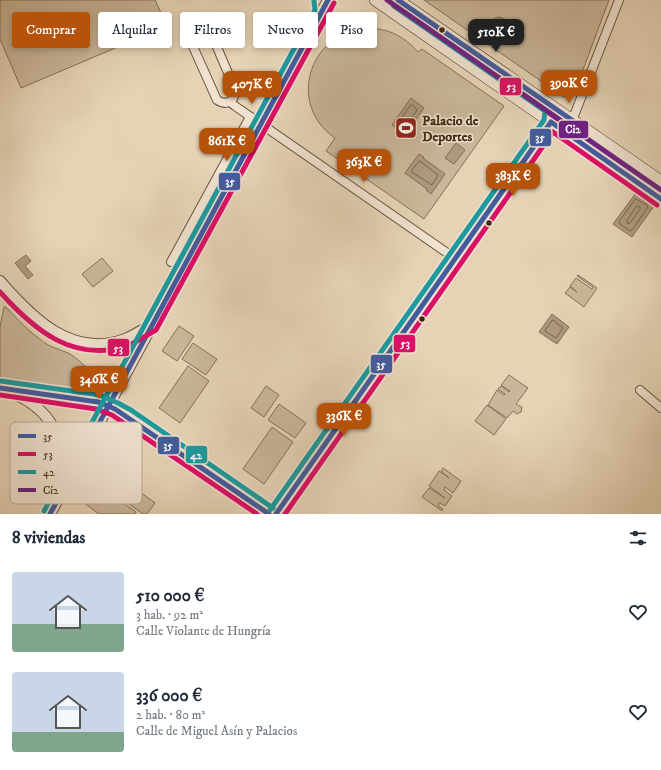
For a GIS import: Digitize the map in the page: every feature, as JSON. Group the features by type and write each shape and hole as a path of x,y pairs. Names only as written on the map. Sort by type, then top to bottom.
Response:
{"main road":[{"path":"376,0 661,199"},
{"path":"398,0 661,181"}],"street":[{"path":"321,0 322,11"},
{"path":"99,422 328,0"},
{"path":"574,138 572,120 619,0"},
{"path":"230,102 234,98 234,88 211,33 203,27 196,28 190,35 191,42 217,100 224,103 230,102 456,260"},
{"path":"276,514 456,260 551,122 552,106"},
{"path":"171,262 250,116"},
{"path":"0,281 23,306 47,327 65,338 77,342 106,344 115,342 126,339 152,324"},
{"path":"0,388 98,402 108,405 136,422"},
{"path":"0,388 30,402 43,412 51,422"},
{"path":"640,390 661,408"},
{"path":"142,426 269,514"},
{"path":"50,514 55,504"}],"shaded area":[{"path":"0,0 155,0 161,12 98,12 98,48 115,48 21,88 0,39"},
{"path":"424,0 609,0 575,91 564,97"},
{"name":"Palacio de Deportes","path":"377,29 380,29 400,37 418,52 422,49 504,106 424,219 326,151 335,138 320,124 311,108 308,90 311,73 318,57 326,48 377,48"},
{"path":"102,258 113,271 93,287 82,274"},
{"path":"578,275 597,288 584,307 565,293 570,287 577,292 570,286 576,278 592,289 593,287 577,276"},
{"path":"4,307 6,307 38,338 50,346 74,356 102,384 98,393 0,378 0,327"},
{"path":"179,326 194,336 177,361 162,351"},
{"path":"193,343 217,359 206,375 182,359"},
{"path":"188,366 209,381 180,423 159,408"},
{"path":"509,375 528,388 516,404 522,407 521,412 517,414 513,411 507,418 488,405 497,390 504,395 505,394 498,389 501,386 509,392 510,391 501,385"},
{"path":"266,386 279,395 264,417 251,408"},
{"path":"279,404 306,423 295,438 268,420"},
{"path":"487,405 506,419 494,435 475,421"},
{"path":"272,427 293,442 264,484 243,469"},
{"path":"443,468 461,481 453,493 445,487 444,490 452,496 445,506 440,503 438,506 443,509 442,511 422,497 429,488 445,498 429,486 439,471 449,478 441,471"},
{"path":"142,493 155,503 147,514 143,514 129,504 142,504"},
{"path":"85,504 125,504 136,512 135,514 99,514"}],"water":[{"path":"499,17 505,19 506,29 503,34 491,42 486,39 489,26 491,21"},
{"path":"411,98 424,108 405,134 392,125"},
{"path":"456,143 465,150 454,164 445,158"},
{"path":"419,154 445,174 431,194 426,190 427,189 405,173"},
{"path":"636,193 654,206 632,237 613,224"},
{"path":"26,255 31,261 25,266 33,275 28,279 15,263"},
{"path":"552,314 569,327 557,344 539,332"}],"transit line":[{"name":"35","path":"100,422 328,0"},
{"name":"Ci2","path":"387,0 661,190"},
{"name":"35","path":"398,0 582,127"},
{"name":"42","path":"92,422 315,10 314,1"},
{"name":"53","path":"0,292 27,319 41,330 56,340 72,346 89,350 107,350 127,346 156,330 334,3"},
{"name":"53","path":"394,6 578,133"},
{"name":"42","path":"270,510 544,120 545,111 394,6"},
{"name":"35","path":"276,514 551,122 661,199"},
{"name":"53","path":"285,514 553,132 657,205"},
{"name":"42","path":"1,381 100,395 118,403 131,410 273,508"},
{"name":"35","path":"0,388 98,402 115,409 134,422"},
{"name":"53","path":"0,395 96,409 112,415 122,422"},
{"name":"35","path":"142,427 269,514"},
{"name":"53","path":"142,435 257,514"},
{"name":"42","path":"44,511 48,504"},
{"name":"35","path":"50,514 55,504"}],"place":[{"name":"Palacio de Deportes","path":"406,128"}]}
